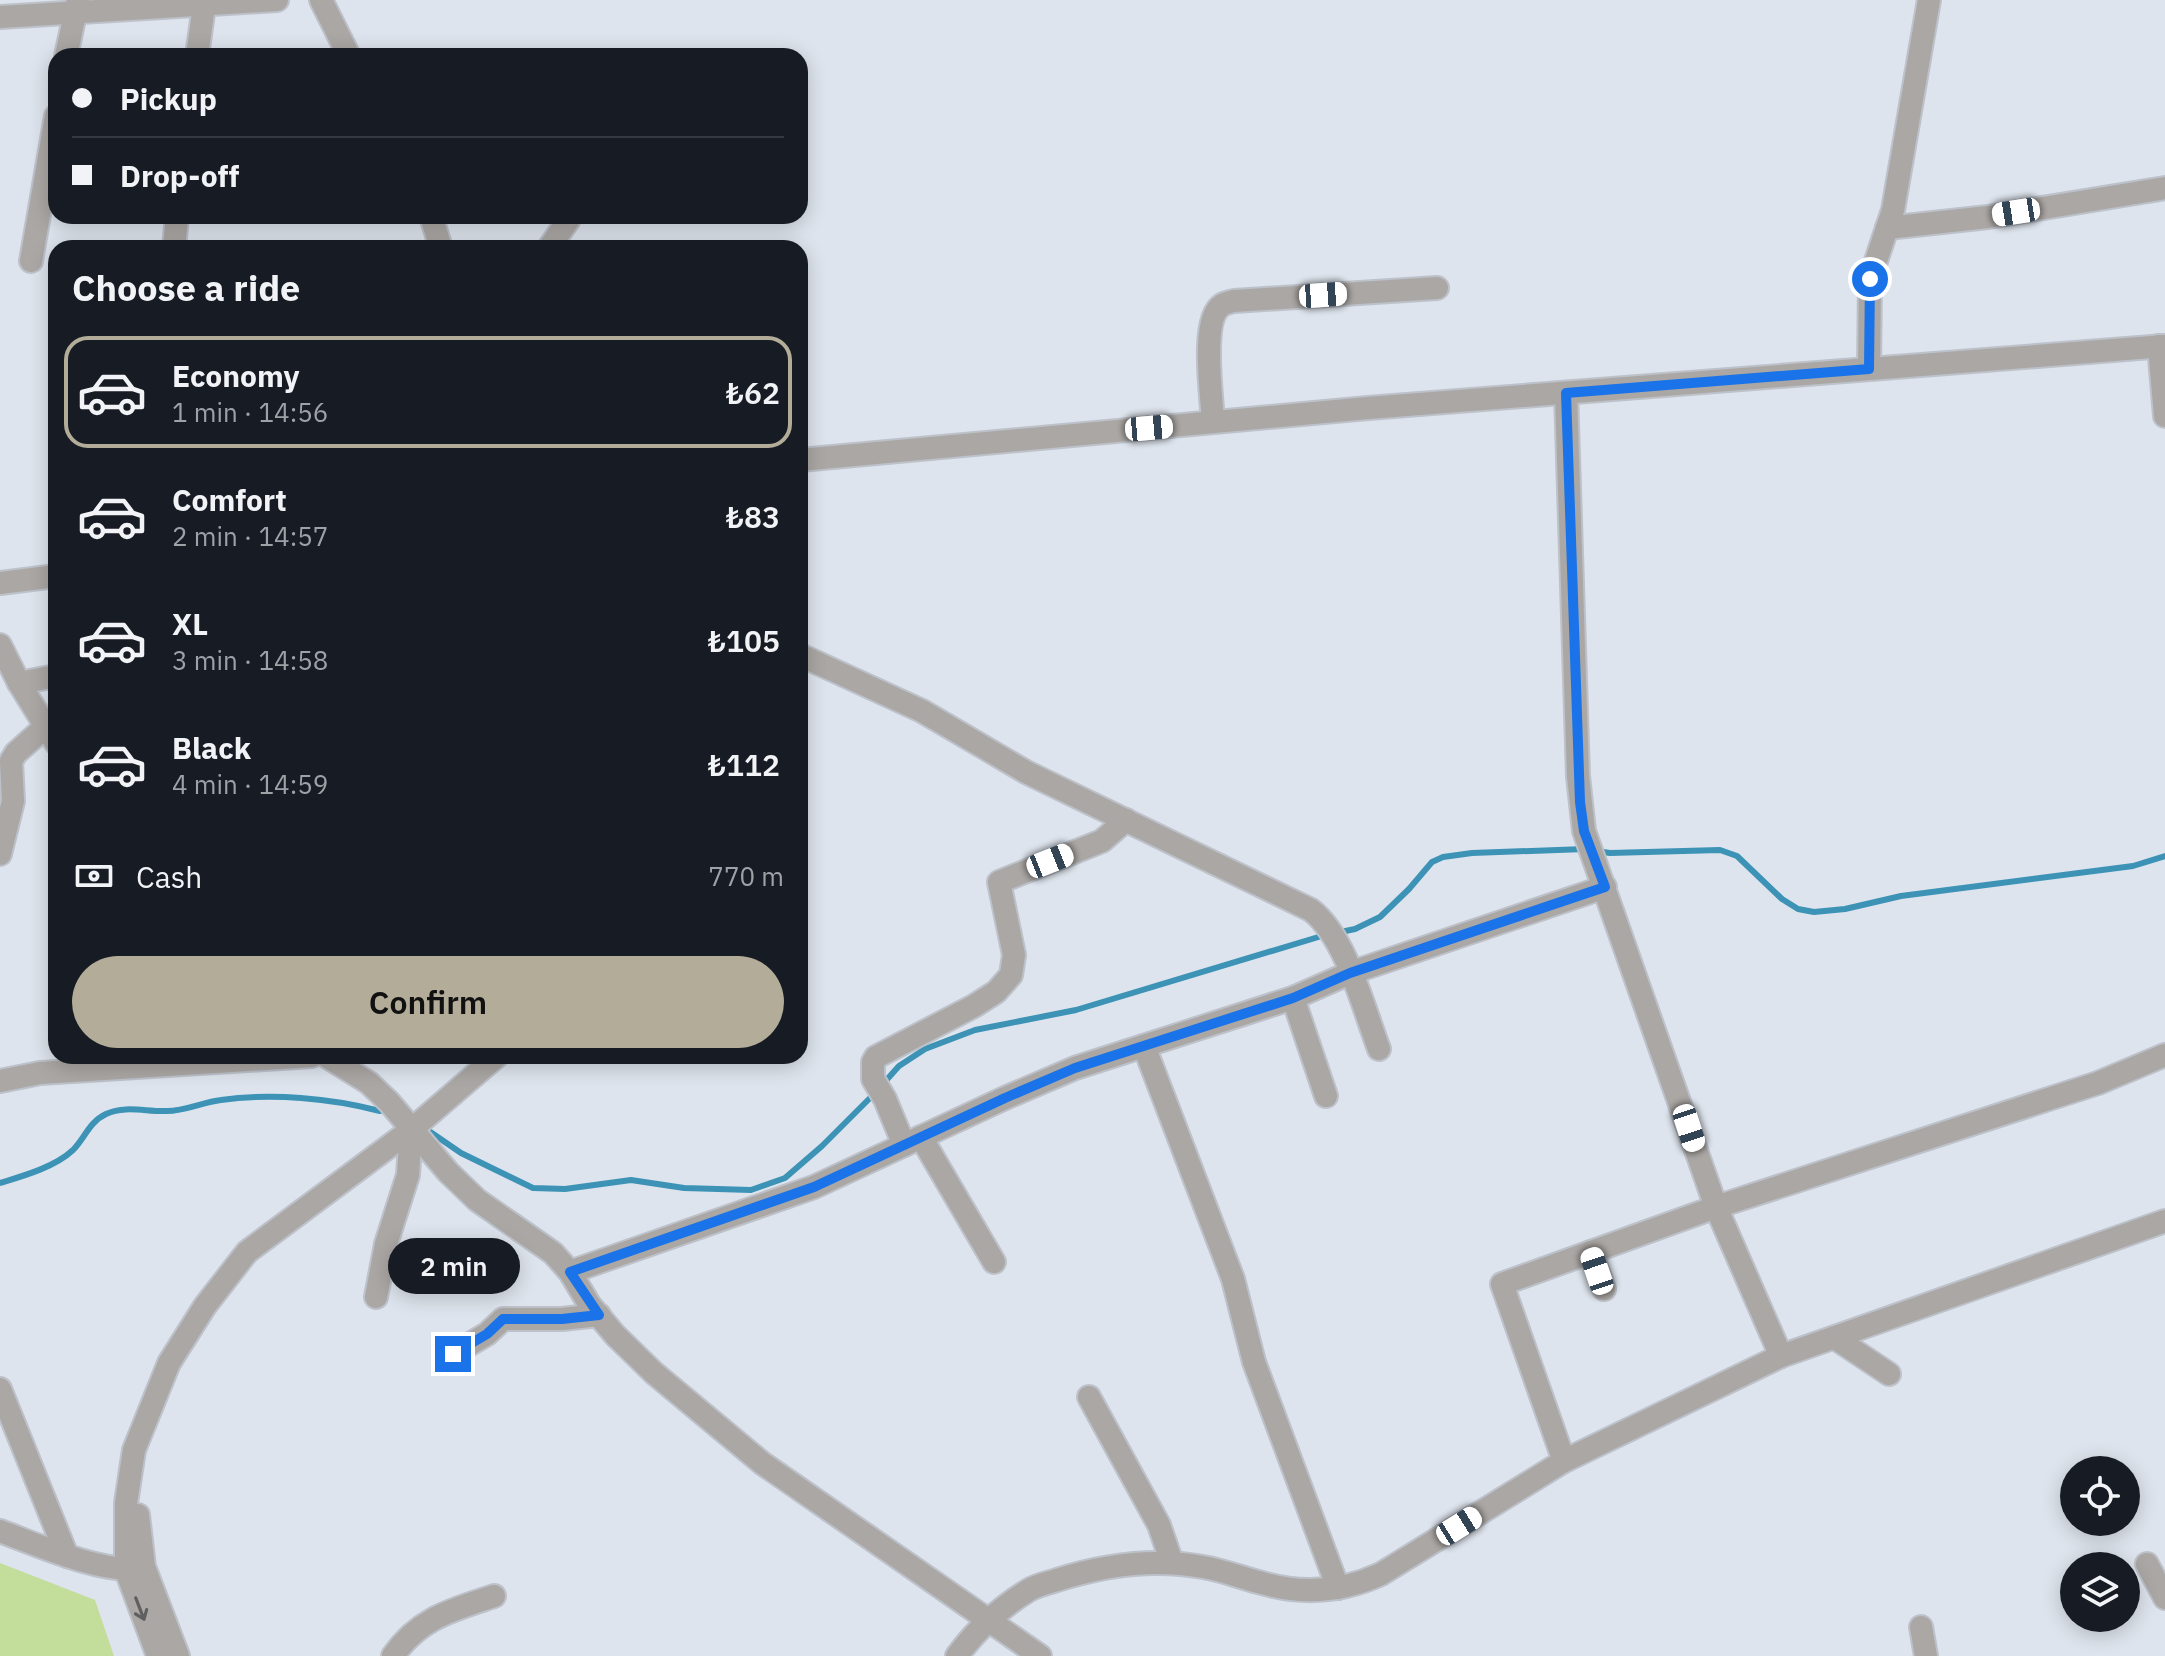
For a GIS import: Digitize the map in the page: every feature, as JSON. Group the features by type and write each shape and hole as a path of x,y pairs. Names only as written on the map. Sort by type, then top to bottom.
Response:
{"street":[{"path":"0,17 76,6 204,6 277,0"},
{"path":"321,0 345,48"},
{"path":"1869,369 1870,279 1893,210 1929,0"},
{"path":"68,48 76,6"},
{"path":"198,48 204,6"},
{"path":"31,261 48,162"},
{"path":"1887,228 1988,217 2165,188"},
{"path":"1213,422 1209,334 1220,305 1265,298 1437,288"},
{"path":"808,459 1213,422 2162,346 2165,416"},
{"path":"1566,393 1578,776 1584,831 1716,1207 1781,1356"},
{"path":"0,583 48,577"},
{"path":"0,645 48,730"},
{"path":"808,666 922,711 1026,772 1311,910 1323,919 1339,943 1379,1049"},
{"path":"19,683 48,678"},
{"path":"0,854 13,801 6,772 16,753 48,737"},
{"path":"994,1262 885,1099 873,1079 872,1067 876,1057 974,1006 996,992 1011,975 1014,955 999,882 1102,841 1126,820"},
{"path":"570,1272 814,1187 1075,1068 1293,998 1350,973 1605,887"},
{"path":"1293,998 1326,1096"},
{"path":"1144,1046 1233,1279 1254,1362 1338,1588"},
{"path":"1564,1461 1502,1284 1716,1207 2098,1083 2165,1055"},
{"path":"0,1081 40,1073 184,1064"},
{"path":"339,1064 369,1083 389,1102 448,1172 477,1200 553,1253 599,1315 654,1373 762,1463 1040,1656"},
{"path":"158,1656 135,1569 137,1507 134,1450 169,1363 205,1306 247,1252 411,1130 488,1064"},
{"path":"376,1297 386,1244 408,1175 411,1130"},
{"path":"957,1656 989,1620 1031,1588 1071,1575 1128,1564 1172,1563 1205,1567 1267,1585 1302,1591 1359,1584 1381,1574 1564,1461 1781,1356 2165,1221"},
{"path":"1591,1252 1604,1289"},
{"path":"453,1354 487,1334 503,1319 562,1319 599,1315"},
{"path":"1835,1338 1889,1374"},
{"path":"0,1389 67,1556"},
{"path":"1089,1397 1155,1516 1172,1563"},
{"path":"0,1531 67,1556 135,1569"},
{"path":"2147,1564 2165,1598"},
{"path":"135,1569 178,1656"},
{"path":"393,1656 419,1626 441,1614 494,1596"},
{"path":"1921,1627 1926,1656"}],"green space":[{"path":"0,1563 95,1600 114,1656 0,1656"}],"waterway":[{"path":"1336,933 1355,929 1380,917 1432,862 1443,857 1585,849"},
{"path":"1596,851 1720,850 1737,856 1782,899 1798,909 1814,912 1845,909 1901,896 2133,866 2165,856"},
{"path":"882,1085 899,1066 925,1049 975,1030 1076,1010 1325,935"},
{"path":"426,1129 461,1153 533,1188 565,1189 631,1180 684,1188 751,1190 785,1178 875,1093"},
{"path":"0,1183 57,1161 73,1150 100,1117 121,1110 174,1111 221,1100 281,1097 321,1100 380,1111"}],"route":[{"path":"453,1354 487,1334 503,1319 540,1320 599,1315 570,1272 814,1187 1075,1068 1293,998 1350,973 1605,887 1584,831 1580,802 1566,393 1869,369 1870,279"}]}
